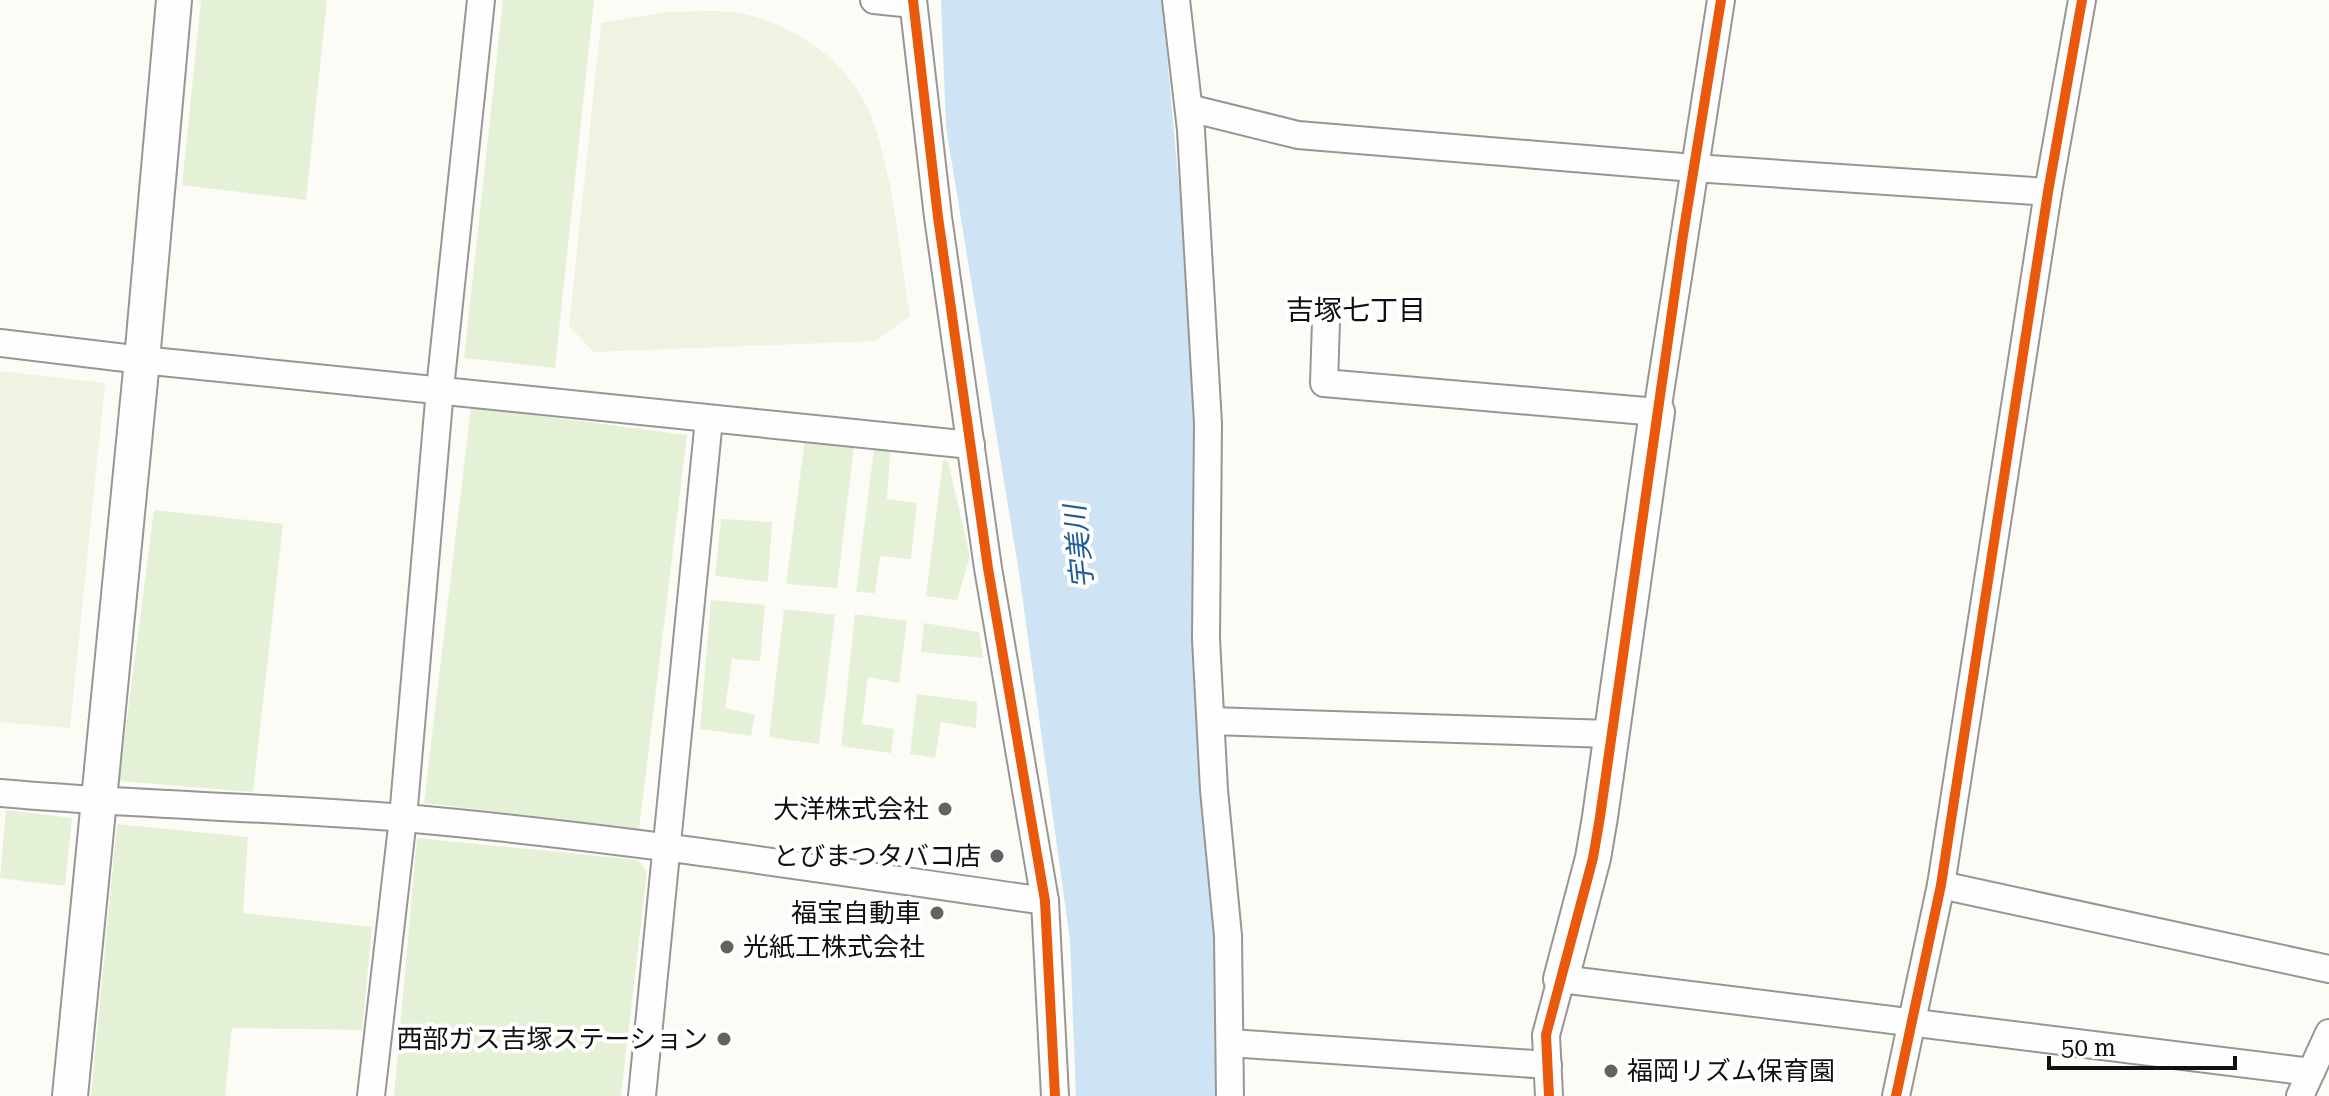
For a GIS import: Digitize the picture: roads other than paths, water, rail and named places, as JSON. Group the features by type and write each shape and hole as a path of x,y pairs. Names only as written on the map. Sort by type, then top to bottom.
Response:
{"street":[{"path":"70,1096 174,0"},
{"path":"371,1096 403,818 440,389 481,0"},
{"path":"874,0 913,2 938,217 988,568 1045,901 1055,1096"},
{"path":"1176,0 1189,108 1208,424 1206,639 1214,790 1228,936 1230,1096"},
{"path":"1549,1096 1546,1035 1593,858 1657,412 1721,0"},
{"path":"1896,1096 1941,885 2048,192 2082,0"},
{"path":"1189,108 1298,135 1694,168 2048,192"},
{"path":"1326,321 1324,383 1657,412"},
{"path":"0,343 971,445"},
{"path":"642,1096 709,419"},
{"path":"1211,721 1610,734"},
{"path":"0,793 98,802 403,818 667,847 1045,901"},
{"path":"1941,885 2329,969"},
{"path":"1561,979 2271,1067 2304,1080 2329,1033"},
{"path":"1230,1043 1548,1065"}],"water":[{"name":"宇美川","path":"941,0 1162,0 1190,307 1197,590 1217,897 1220,1096 1076,1096 1070,940 1019,573 946,127"}],"place":[{"name":"大洋株式会社","path":"945,809"},
{"name":"とびまつタバコ店","path":"997,856"},
{"name":"福宝自動車","path":"937,913"},
{"name":"光紙工株式会社","path":"727,947"},
{"name":"西部ガス吉塚ステーション","path":"724,1039"},
{"name":"福岡リズム保育園","path":"1611,1071"}],"district":[{"name":"吉塚七丁目","path":"1356,310"}]}
